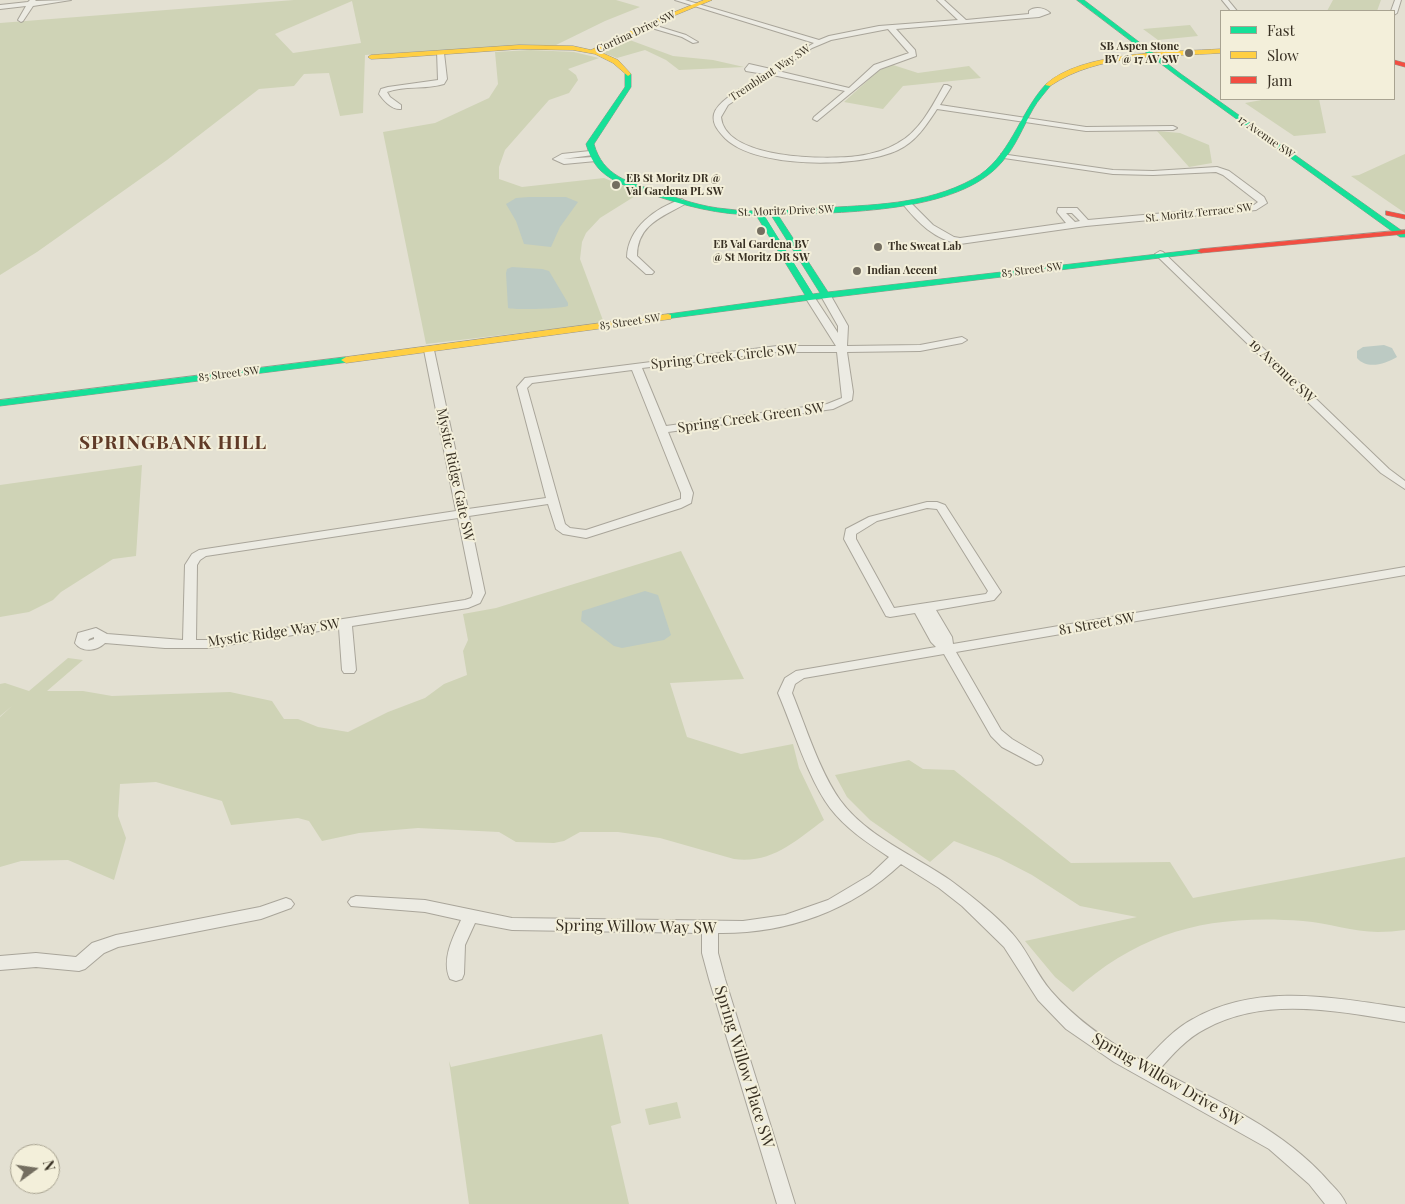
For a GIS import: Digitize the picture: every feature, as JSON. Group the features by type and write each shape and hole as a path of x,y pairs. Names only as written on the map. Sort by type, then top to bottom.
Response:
{"street":[{"path":"0,7 32,2 68,0"},
{"path":"678,0 819,42"},
{"name":"Cortina Drive SW","path":"592,52 647,25 709,0"},
{"path":"940,0 964,22"},
{"name":"17 Avenue SW","path":"1080,0 1139,46 1164,59 1192,67 1220,93"},
{"name":"17 Avenue SW","path":"1094,0 1164,59 1364,206 1402,229"},
{"path":"1216,0 1224,10"},
{"path":"1225,0 1233,10"},
{"path":"21,20 32,2"},
{"name":"Tremblant Way SW","path":"934,106 908,141 878,154 828,160 776,156 750,148 730,138 720,128 717,118 718,112 725,103 819,42 854,32 890,27 1037,15"},
{"path":"647,25 684,36 695,42"},
{"path":"817,119 877,67 913,54 913,51 890,27"},
{"path":"1133,60 1141,55 1139,46"},
{"name":"St. Moritz Drive SW","path":"371,57 539,47 568,48 592,52 619,63 627,70 630,80 628,87 593,136 590,144 592,156 599,168 619,180 682,202 723,211 758,214 884,206 927,198 966,186 991,170 1004,156 1043,88 1050,80 1065,72 1087,67 1164,59"},
{"path":"398,106 387,100 383,94 384,91 391,88 432,85 441,82 443,79 440,53"},
{"path":"1164,59 1220,53"},
{"path":"1164,59 1192,67 1220,53"},
{"name":"St. Moritz Drive SW","path":"1087,67 1098,63 1164,59"},
{"path":"771,72 850,90"},
{"path":"947,87 934,106 1100,130 1172,128"},
{"name":"17 Avenue SW","path":"1228,100 1389,213 1402,229"},
{"name":"St. Moritz Terrace SW","path":"906,203 942,236 952,241 963,241 1086,223 1233,210 1256,207 1263,203 1226,173 1217,169 1153,173 1113,172 1004,156"},
{"path":"649,272 632,257 632,240 643,225 682,202"},
{"path":"1364,206 1372,223 1368,228"},
{"path":"1073,225 1061,210 1074,210 1086,223"},
{"path":"773,213 826,296"},
{"path":"1389,213 1405,217"},
{"path":"758,214 810,298"},
{"name":"85 Street SW","path":"1261,244 1368,228 1402,229"},
{"name":"85 Street SW","path":"0,403 429,350 810,298 1160,254 1402,229"},
{"name":"19 Avenue SW","path":"1160,254 1385,471 1405,486"},
{"path":"815,279 830,286 868,291"},
{"name":"Spring Creek Green SW","path":"662,430 830,407 847,400 842,348 843,326 826,296"},
{"name":"Spring Creek Green SW","path":"810,298 842,348"},
{"name":"Spring Creek Circle SW","path":"636,366 687,493 687,501 683,504 582,535 562,529 522,390 524,384 536,378 764,350 920,348 962,340"},
{"name":"Mystic Ridge Gate SW","path":"429,350 479,593 476,600"},
{"name":"Mystic Ridge Way SW","path":"476,600 468,604 345,623 208,644 189,644 191,565 196,557 203,553 553,500"},
{"path":"931,504 941,507 995,592 990,597 923,608 890,613 850,539 850,532 873,519 931,504"},
{"name":"81 Street SW","path":"789,680 801,674 1405,571"},
{"path":"923,608 936,639 948,650 996,734 1007,743 1036,760"},
{"path":"345,623 349,670"},
{"path":"102,638 165,644 189,644"},
{"name":"Spring Willow Drive SW","path":"789,680 785,693 823,784 836,805 854,824 899,857 944,884 967,902 1010,942 1044,995 1072,1024 1120,1057 1275,1143 1315,1178 1337,1204"},
{"name":"Spring Willow Way SW","path":"356,902 416,905 512,924 537,926 710,928 763,925 811,913 852,894 875,878 899,857"},
{"path":"0,963 36,960 79,964 98,948 116,941 261,913 286,904"},
{"path":"456,974 457,945 471,915"},
{"name":"Spring Willow Place SW","path":"710,928 710,953 717,979 786,1204"},
{"path":"1147,1071 1178,1040 1198,1024 1223,1012 1272,1001 1296,1000 1405,1015"}],"green space":[{"path":"294,0 616,0 640,7 605,21 556,45 365,55 363,113 340,116 329,73 304,74 294,86 259,89 167,160 37,252 0,275 0,23","holes":["352,1 361,43 293,53 275,34"]},
{"path":"1333,0 1381,0 1377,10 1328,10"},
{"path":"1190,25 1198,36 1158,40 1143,29"},
{"path":"627,39 673,56 713,60 744,67 679,70 666,60 645,50 617,58 604,53 604,51"},
{"path":"530,50 574,52 599,58 568,69 576,75 578,80 569,93 549,100 505,150 499,167 499,179 522,187 604,178 640,193 600,218 586,233 582,242 580,259 604,323 426,344 383,132 435,123 489,98 498,84 495,52"},
{"path":"890,64 918,73 969,66 981,78 903,86 883,109 844,102 877,72"},
{"path":"1262,100 1319,100 1326,133 1294,136 1245,103"},
{"path":"1157,131 1180,133 1209,145 1212,163 1189,167"},
{"path":"1405,154 1405,213 1351,176 1359,175"},
{"path":"142,465 136,556 113,559 61,592 53,600 29,612 0,617 0,485"},
{"path":"681,551 744,679 670,683 687,737 741,754 793,744 799,768 824,820 793,843 772,854 748,860 734,859 660,838 618,832 580,832 564,841 554,843 516,842 499,832 418,828 359,833 322,841 309,821 298,818 231,825 222,801 156,782 120,784 118,816 126,838 114,880 68,860 21,861 0,867 0,717 12,706 0,716 0,684 5,683 29,691 68,658 83,660 47,691 83,691 112,696 230,692 272,701 284,719 298,719 318,727 348,732 388,712 425,698 444,684 467,675 463,651 468,640 463,614 496,608"},
{"path":"909,760 923,769 954,770 1071,863 1170,862 1193,898 1405,857 1405,930 1369,932 1312,922 1270,919 1238,920 1208,924 1152,940 1125,954 1099,971 1073,992 1055,977 1025,941 1137,917 1080,906 1032,875 999,858 954,841 930,862 870,820 847,797 835,775"},
{"path":"602,1034 621,1123 611,1126 629,1204 469,1204 449,1061 451,1067"},
{"path":"677,1102 681,1118 649,1125 645,1109"}],"shaded area":[{"path":"566,197 578,202 560,227 551,247 524,244 516,221 506,204 516,198"},
{"path":"512,267 549,271 568,306 538,309 508,308 506,273 507,269"},
{"path":"1384,345 1392,348 1397,357 1376,365 1366,364 1357,358 1357,351 1363,347"},
{"path":"645,591 658,595 671,635 664,640 622,648 614,646 581,621 582,611"}],"traffic: fast":[{"path":"1080,0 1179,75 1403,235"},
{"path":"628,74 628,87 590,144 598,163 604,170 638,188 713,210 740,213 862,208 901,204 959,189 977,180 991,170 1001,159 1038,96 1048,85"},
{"path":"773,213 826,296"},
{"path":"759,214 810,297"},
{"path":"668,317 810,297 1201,251"},
{"path":"0,403 346,360"}],"traffic: slow":[{"path":"592,52 647,25 709,0"},
{"path":"371,57 547,46 573,48 597,53 616,61 628,74"},
{"path":"1048,85 1063,75 1083,67 1105,62 1155,55 1220,51"},
{"path":"346,360 668,317"}],"traffic: jam":[{"path":"1395,62 1405,65"},
{"path":"1389,213 1405,217"},
{"path":"1201,251 1405,232"}],"place":[{"name":"SB Aspen Stone BV @ 17 AV SW","path":"1189,53"},
{"name":"EB St Moritz DR @ Val Gardena PL SW","path":"616,185"},
{"name":"EB Val Gardena BV @ St Moritz DR SW","path":"761,231"},
{"name":"The Sweat Lab","path":"878,247"},
{"name":"Indian Accent","path":"857,271"}],"district":[{"name":"SPRINGBANK HILL","path":"173,443"}]}
